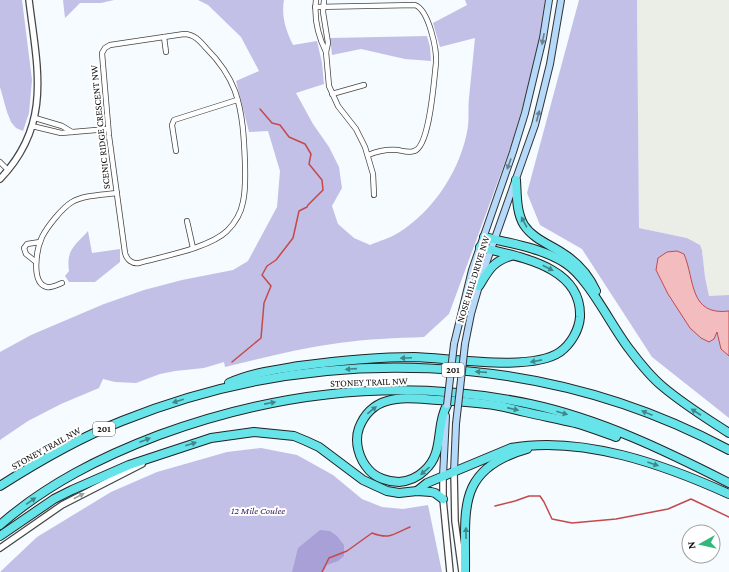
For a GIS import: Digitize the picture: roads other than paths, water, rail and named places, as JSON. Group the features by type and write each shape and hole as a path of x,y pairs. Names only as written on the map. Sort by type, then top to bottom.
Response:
{"highway":[{"path":"516,180 518,210 524,226 543,241 565,255 586,274 594,286 611,323"},
{"path":"484,237 533,250 565,263 589,288 611,323 634,355 661,385 685,405 729,433"},
{"path":"215,390 243,377 267,371 326,362 413,357 515,363 541,360 559,353 571,341 580,323 579,305 569,283 552,269 538,263 480,247"},
{"path":"479,286 486,274 496,262 512,256"},
{"name":"STONEY TRAIL NW","path":"0,486 56,452 81,439 121,421 153,409 215,390 289,375 315,371 353,369 418,367 489,373 555,385 636,408 684,427 729,450"},
{"name":"STONEY TRAIL NW","path":"0,525 13,513 58,481 109,455 186,425 228,413 285,400 352,391 382,390 480,395 531,404 580,418 646,443 729,483"},
{"path":"446,404 442,412 443,422 439,446 435,457 430,467 416,478 405,481 388,481 371,472 364,464 359,454 358,442 358,432 362,421 366,415 378,405 386,402 406,399 488,404 576,424 620,438 646,443"},
{"path":"0,536 54,499 129,465 155,458 211,438 254,432 294,436 319,447 362,480 387,491 399,493 417,491 435,493 443,498"},
{"path":"417,491 427,483 511,448 521,446 550,446 590,449 644,461 680,473 729,494"},
{"path":"466,572 467,502 473,484 478,477 493,464 511,455 530,449 550,446"}],"main road":[{"name":"NOSE HILL DRIVE NW","path":"446,404 454,344 467,289 525,113 543,38 549,0"},
{"name":"NOSE HILL DRIVE NW","path":"454,472 456,424 465,344 471,314 491,250 528,146 544,92 555,41 561,0"},
{"path":"443,422 443,476"}],"street":[{"path":"0,179 20,153 32,126 37,104 39,83 29,0"},
{"path":"316,0 315,7 318,28 322,44 326,52"},
{"path":"324,0 323,17 328,43 326,52 328,78 332,94 338,106 356,129 368,155 373,174 374,195"},
{"path":"315,7 387,3 415,5 423,10 435,46 436,55 428,122 425,135 419,149 410,152 390,150 375,152 368,155"},
{"name":"SCENIC RIDGE CRESCENT NW","path":"187,34 197,38 217,60 227,74 237,100 243,126 245,188 243,202 237,218 226,232 210,242 193,248 137,263 129,260 125,253 108,129 102,57 103,50 110,45 164,37 187,34"},
{"path":"164,37 166,52"},
{"path":"332,94 364,84"},
{"path":"176,150 172,125 174,120 237,100"},
{"path":"34,118 62,126 72,132"},
{"path":"32,126 61,133 87,132 108,129"},
{"path":"0,162 8,170"},
{"path":"62,283 48,287 40,283 38,276 36,262 40,242 47,229 71,202 83,198 117,193"},
{"path":"187,221 193,248"},
{"path":"36,262 26,254 24,248 29,243 40,242"},
{"path":"0,548 62,505 155,458"},
{"name":"NOSE HILL DRIVE NW","path":"454,472 455,521 462,572"},
{"path":"443,476 443,498 450,572"}],"waterway":[{"path":"232,362 261,338 264,303 271,286 262,275 267,266 276,260 293,238 299,211 307,207 323,190 322,180 309,164 311,154 305,144 289,137 280,125 272,123 260,109"},
{"path":"495,506 529,496 540,496 552,519 572,523 616,519 668,509 691,499 729,517"},
{"path":"322,572 329,558 347,551 372,533 387,536 410,527"}],"park label":[{"name":"12 Mile Coulee","path":"258,510"}]}
